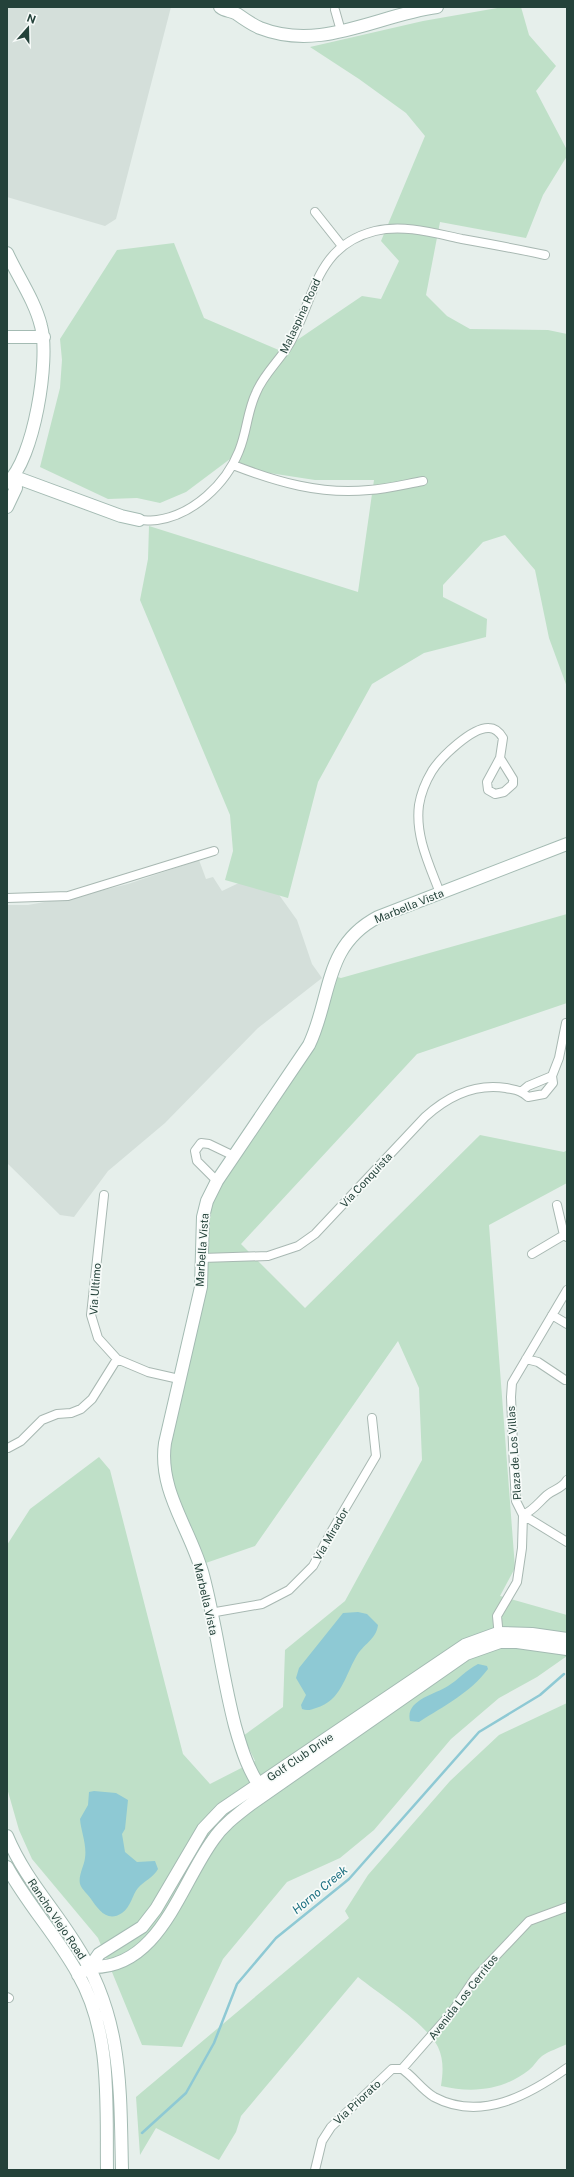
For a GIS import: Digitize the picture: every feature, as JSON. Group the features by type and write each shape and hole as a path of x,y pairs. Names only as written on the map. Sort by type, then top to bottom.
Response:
{"street":[{"path":"220,7 225,11 235,10 260,28 297,37 318,37 437,7"},
{"path":"335,10 342,31"},
{"path":"315,212 342,246"},
{"name":"Malaspina Road","path":"11,480 121,516 139,520 157,520 187,509 214,490 233,465 240,450 248,412 256,391 290,343 314,284 326,262 342,246 366,234 395,228 421,231 545,255"},
{"path":"7,253 35,312 44,337 42,377 36,410 26,453 11,480 16,488 7,507"},
{"path":"7,337 44,337"},
{"path":"233,465 296,486 333,491 370,490 424,482"},
{"path":"440,893 421,844 418,829 419,803 425,784 440,760 450,750 482,730 490,728 499,732 503,738 500,758"},
{"name":"Marbella Vista","path":"262,1789 240,1745 200,1565 169,1489 164,1469 165,1443 201,1287 203,1217 207,1201 234,1156 309,1045 333,967 346,943 371,921 567,844"},
{"path":"7,898 68,896 214,851"},
{"name":"Via Conquista","path":"202,1258 268,1256 298,1246 315,1234 439,1104 454,1095 476,1088 499,1087 522,1091 528,1097 544,1094 553,1083 552,1076 559,1058 566,1023"},
{"path":"522,1091 528,1086 552,1076"},
{"path":"218,1181 197,1161 195,1151 201,1143 209,1144 234,1156"},
{"name":"Via Ultimo","path":"104,1194 91,1316 98,1338 117,1359 148,1372 179,1379"},
{"path":"532,1254 566,1236 557,1205"},
{"name":"Plaza de Los Villas","path":"499,1638 499,1613 515,1588 519,1576 522,1515 516,1501 511,1397 514,1378 567,1290"},
{"path":"552,1315 567,1324"},
{"path":"8,1448 21,1441 42,1420 57,1414 71,1413 81,1409 92,1399 117,1359"},
{"path":"526,1359 538,1362 565,1380"},
{"name":"Via Mirador","path":"210,1613 262,1604 289,1590 313,1566 376,1456 372,1418"},
{"path":"522,1515 535,1508 548,1494 564,1486 567,1480"},
{"path":"522,1515 567,1542"},
{"name":"Golf Club Drive","path":"78,1975 90,1967 99,1954 142,1927 156,1909 203,1829 222,1809 262,1789 466,1654 499,1638 532,1634 567,1639"},
{"name":"Golf Club Drive","path":"499,1638 567,1649"},
{"name":"Golf Club Drive","path":"90,1967 106,1968 127,1958 145,1946 169,1916 212,1840 224,1826 262,1789"},
{"name":"Rancho Viejo Road","path":"7,1836 28,1876 72,1938 90,1967 113,2029 120,2075 122,2170"},
{"name":"Rancho Viejo Road","path":"7,1867 28,1902 78,1975 95,2015 103,2048 107,2087 107,2170"},
{"name":"Avenida Los Cerritos","path":"402,2069 442,2024 475,1978 529,1921 567,1907"},
{"path":"402,2069 421,2088 435,2097 452,2104 483,2107 515,2099 529,2093 567,2068"},
{"name":"Via Priorato","path":"315,2170 322,2141 331,2127 392,2069 402,2069"}],"shaded area":[{"path":"7,7 171,7 116,219 105,226 7,197"},
{"path":"199,860 206,879 213,877 222,891 243,881 277,892 297,920 312,964 322,978 258,1028 165,1123 108,1171 74,1217 60,1215 7,1163 7,905 28,905 83,895 128,884"}],"green space":[{"path":"503,7 521,7 529,35 556,66 536,91 567,150 567,156 543,195 526,238 440,222 426,295 447,316 470,329 548,330 567,334 567,687 549,638 535,570 505,535 483,542 443,585 443,597 487,619 486,637 424,653 372,684 318,782 288,898 225,880 233,851 230,815 140,600 148,559 149,526 358,592 374,480 315,480 263,472 230,459 186,492 160,503 137,498 108,499 40,467 60,388 62,360 60,339 117,250 174,243 204,318 281,351 362,296 381,299 399,261 381,241 425,136 406,113 359,79 310,47 423,21"},
{"path":"567,914 567,1003 417,1054 241,1244 305,1308 480,1135 564,1152 567,1150 567,1183 489,1225 515,1568 500,1596 567,1615 567,1656 537,1677 499,1698 451,1739 374,1830 340,1858 287,1882 223,1959 182,2047 142,2045 98,1938 32,1859 19,1830 7,1788 7,1545 30,1509 99,1457 110,1470 183,1754 210,1784 255,1761 243,1736 283,1707 285,1650 345,1601 422,1460 419,1388 398,1341 255,1546 200,1565 164,1469 201,1287 205,1208 309,1045 330,975 341,978"},
{"path":"567,1703 567,2044 542,2056 531,2068 519,2077 497,2086 475,2090 441,2086 443,2071 442,2062 438,2047 432,2038 413,2019 358,1977 241,2116 236,2132 219,2160 156,2128 140,2155 136,2097 349,1918 345,1911 368,1875 450,1781 499,1735"}],"water":[{"path":"358,1612 367,1614 378,1625 375,1634 352,1664 337,1694 324,1705 307,1710 302,1709 301,1705 306,1695 296,1678 299,1668 343,1613"},
{"path":"478,1664 487,1666 488,1669 481,1678 465,1692 419,1722 410,1721 412,1708 416,1703 448,1686"},
{"path":"89,1792 116,1793 128,1800 125,1829 122,1834 125,1852 137,1862 155,1861 158,1869 138,1888 125,1910 117,1916 107,1916 104,1914 80,1884 85,1853 85,1843 80,1819 88,1805"}],"waterway":[{"name":"Horno Creek","path":"142,2133 186,2093 214,2043 237,1984 276,1938 349,1879 479,1732 540,1695 564,1674"}]}
